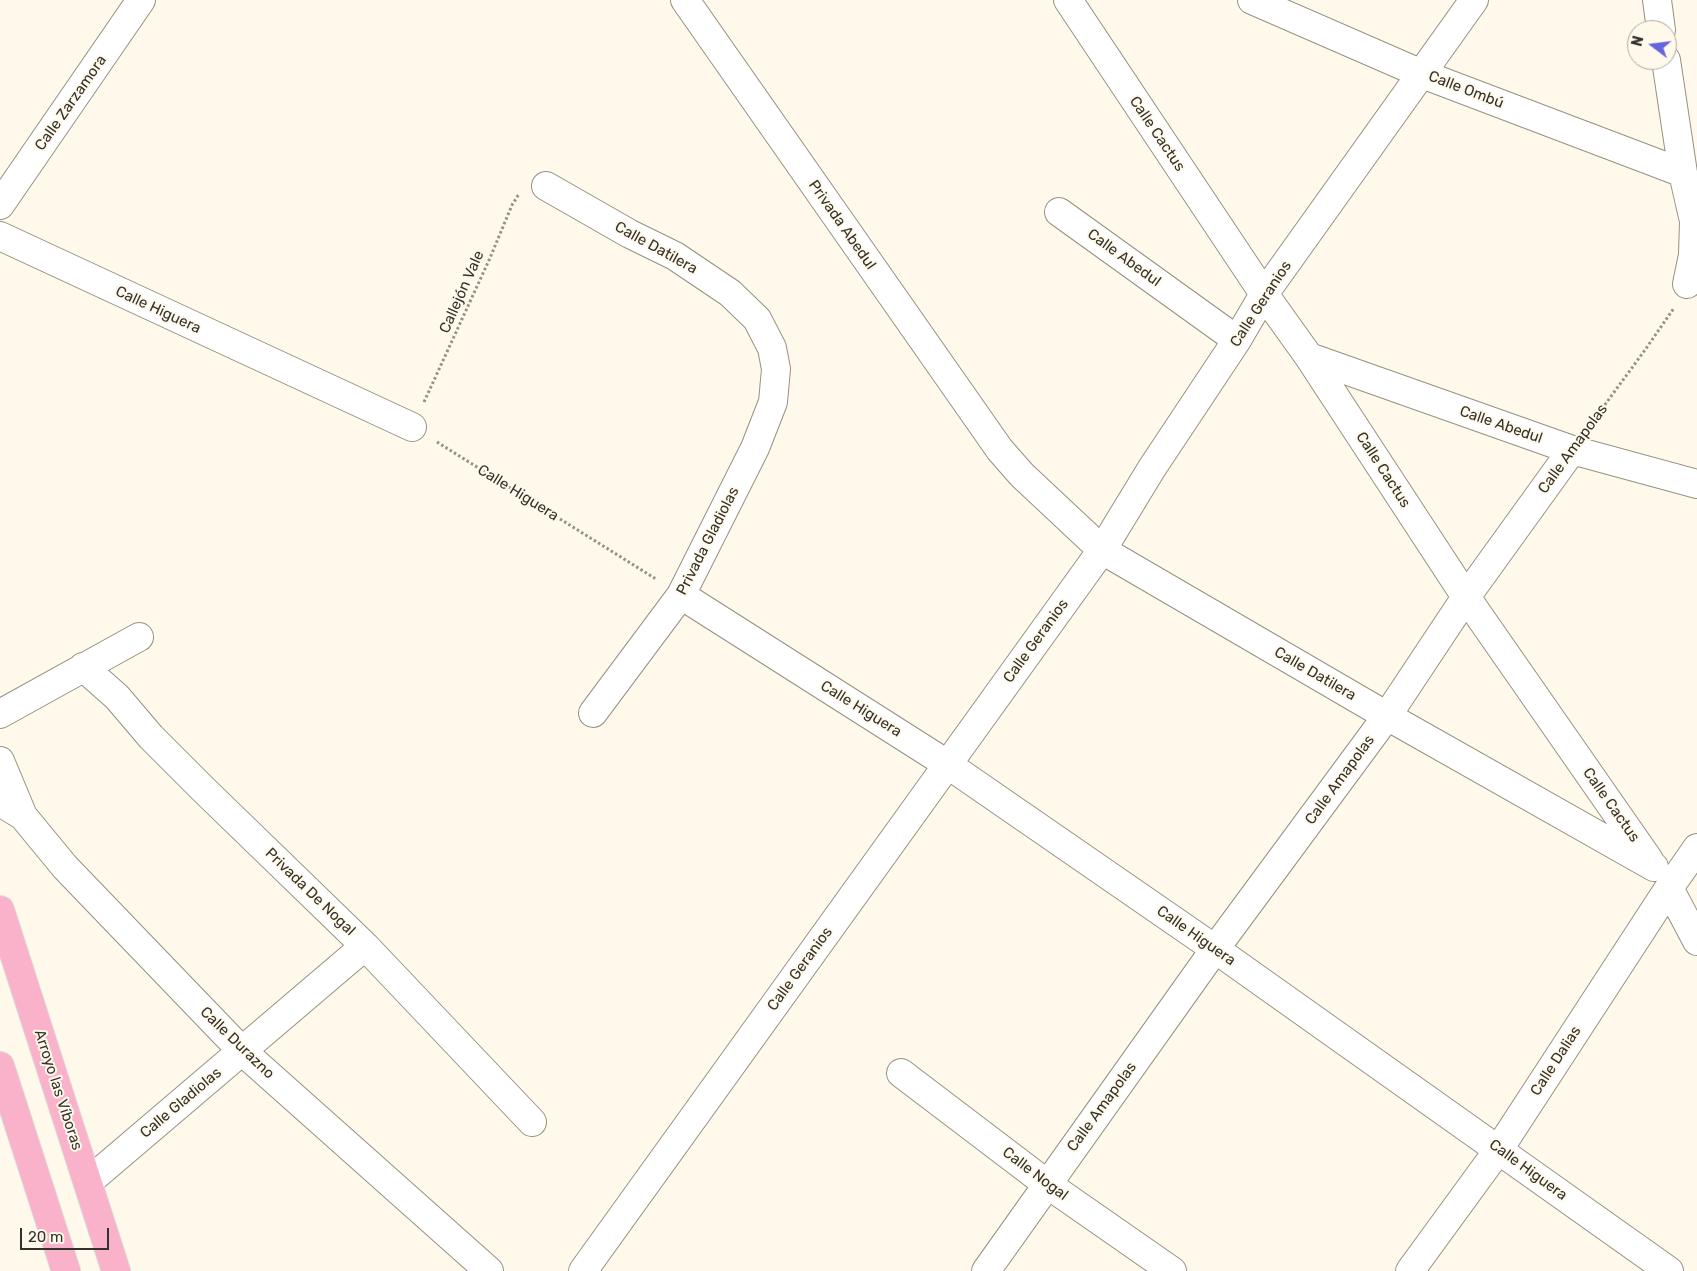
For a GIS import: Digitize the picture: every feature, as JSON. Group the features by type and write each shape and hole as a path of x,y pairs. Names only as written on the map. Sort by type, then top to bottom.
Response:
{"main road":[{"name":"Arroyo las Víboras","path":"0,910 116,1271"},
{"path":"0,1066 66,1271"}],"street":[{"name":"Calle Zarzamora","path":"0,205 141,0"},
{"name":"Privada Abedul","path":"685,0 1000,450"},
{"name":"Calle Cactus","path":"1068,0 1264,294 1309,357 1466,597 1661,878 1695,937"},
{"name":"Calle Ombú","path":"1252,0 1422,74 1683,172"},
{"name":"Calle Geranios","path":"583,1271 1102,550 1152,468 1238,340 1264,294 1474,0"},
{"path":"1657,0 1660,20"},
{"path":"1668,70 1683,172 1694,221 1693,256 1687,284"},
{"name":"Calle Datilera","path":"546,186 630,234 675,256 730,293 757,319 772,348"},
{"name":"Calle Abedul","path":"1060,212 1238,340"},
{"name":"Calle Higuera","path":"0,236 412,427"},
{"name":"Privada Gladiolas","path":"593,713 681,595 755,448 773,402 776,369 772,348"},
{"name":"Calle Abedul","path":"1309,357 1572,450 1697,484"},
{"name":"Calle Datilera","path":"1000,450 1022,475 1102,550 1661,878"},
{"name":"Calle Amapolas","path":"986,1271 1215,949 1387,716 1466,597 1572,450"},
{"name":"Calle Higuera","path":"681,595 947,764 1215,949 1669,1271"},
{"path":"0,714 139,637"},
{"name":"Privada De Nogal","path":"83,667 117,697 151,737 203,789 366,946 532,1122"},
{"path":"0,761 23,816"},
{"name":"Calle Durazno","path":"0,802 23,816 65,867 242,1051 488,1271"},
{"name":"Calle Dalias","path":"1410,1271 1499,1149 1661,878 1697,848"},
{"name":"Calle Gladiolas","path":"88,1182 366,946"},
{"name":"Calle Nogal","path":"901,1072 1047,1184 1172,1271"}],"path":[{"name":"Callejón Vale","path":"412,427 490,258 512,205 521,191 532,185 546,186"},
{"name":"Calle Amapolas","path":"1572,450 1656,335 1687,284"},
{"name":"Calle Higuera","path":"412,427 681,595"}]}
